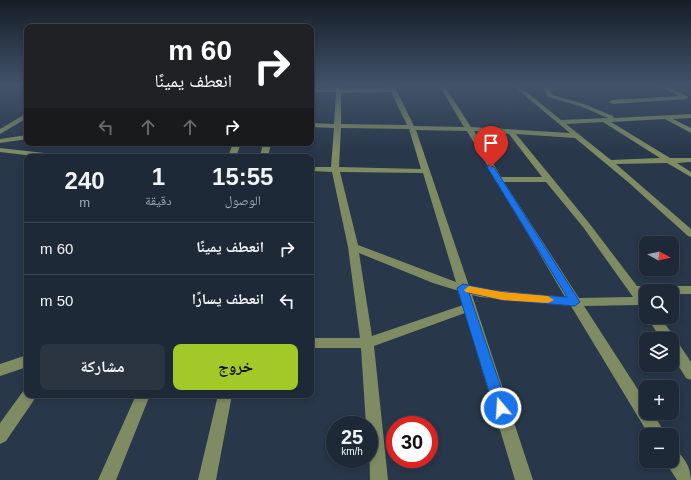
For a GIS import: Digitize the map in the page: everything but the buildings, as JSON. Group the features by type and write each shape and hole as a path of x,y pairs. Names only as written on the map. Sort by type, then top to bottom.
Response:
{"street":[{"path":"338,107 335,169 353,247 366,343 379,480"},
{"path":"401,107 412,129 442,218 524,480"},
{"path":"455,107 498,179 654,428"},
{"path":"542,107 609,162 691,234"},
{"path":"588,107 617,119"},
{"path":"560,122 691,116"},
{"path":"0,132 24,117"},
{"path":"667,118 691,131"},
{"path":"604,120 691,175"},
{"path":"314,125 412,129 469,129 577,136"},
{"path":"510,131 548,180 586,225 639,296"},
{"path":"0,141 24,137"},
{"path":"0,150 35,154"},
{"path":"609,162 691,160"},
{"path":"314,168 425,171"},
{"path":"498,179 548,180"},
{"path":"353,247 463,288 502,296 575,302 639,304"},
{"path":"635,290 691,290"},
{"path":"314,343 366,343 469,307"},
{"path":"679,356 691,374"},
{"path":"0,370 24,362"},
{"path":"0,436 27,398"},
{"path":"107,480 142,398"},
{"path":"207,480 224,398"},
{"path":"679,467 687,480"}],"slow traffic":[{"path":"469,290 502,296 548,300"}],"route":[{"path":"491,167 575,302 502,296 480,293 463,288 501,408"}]}
